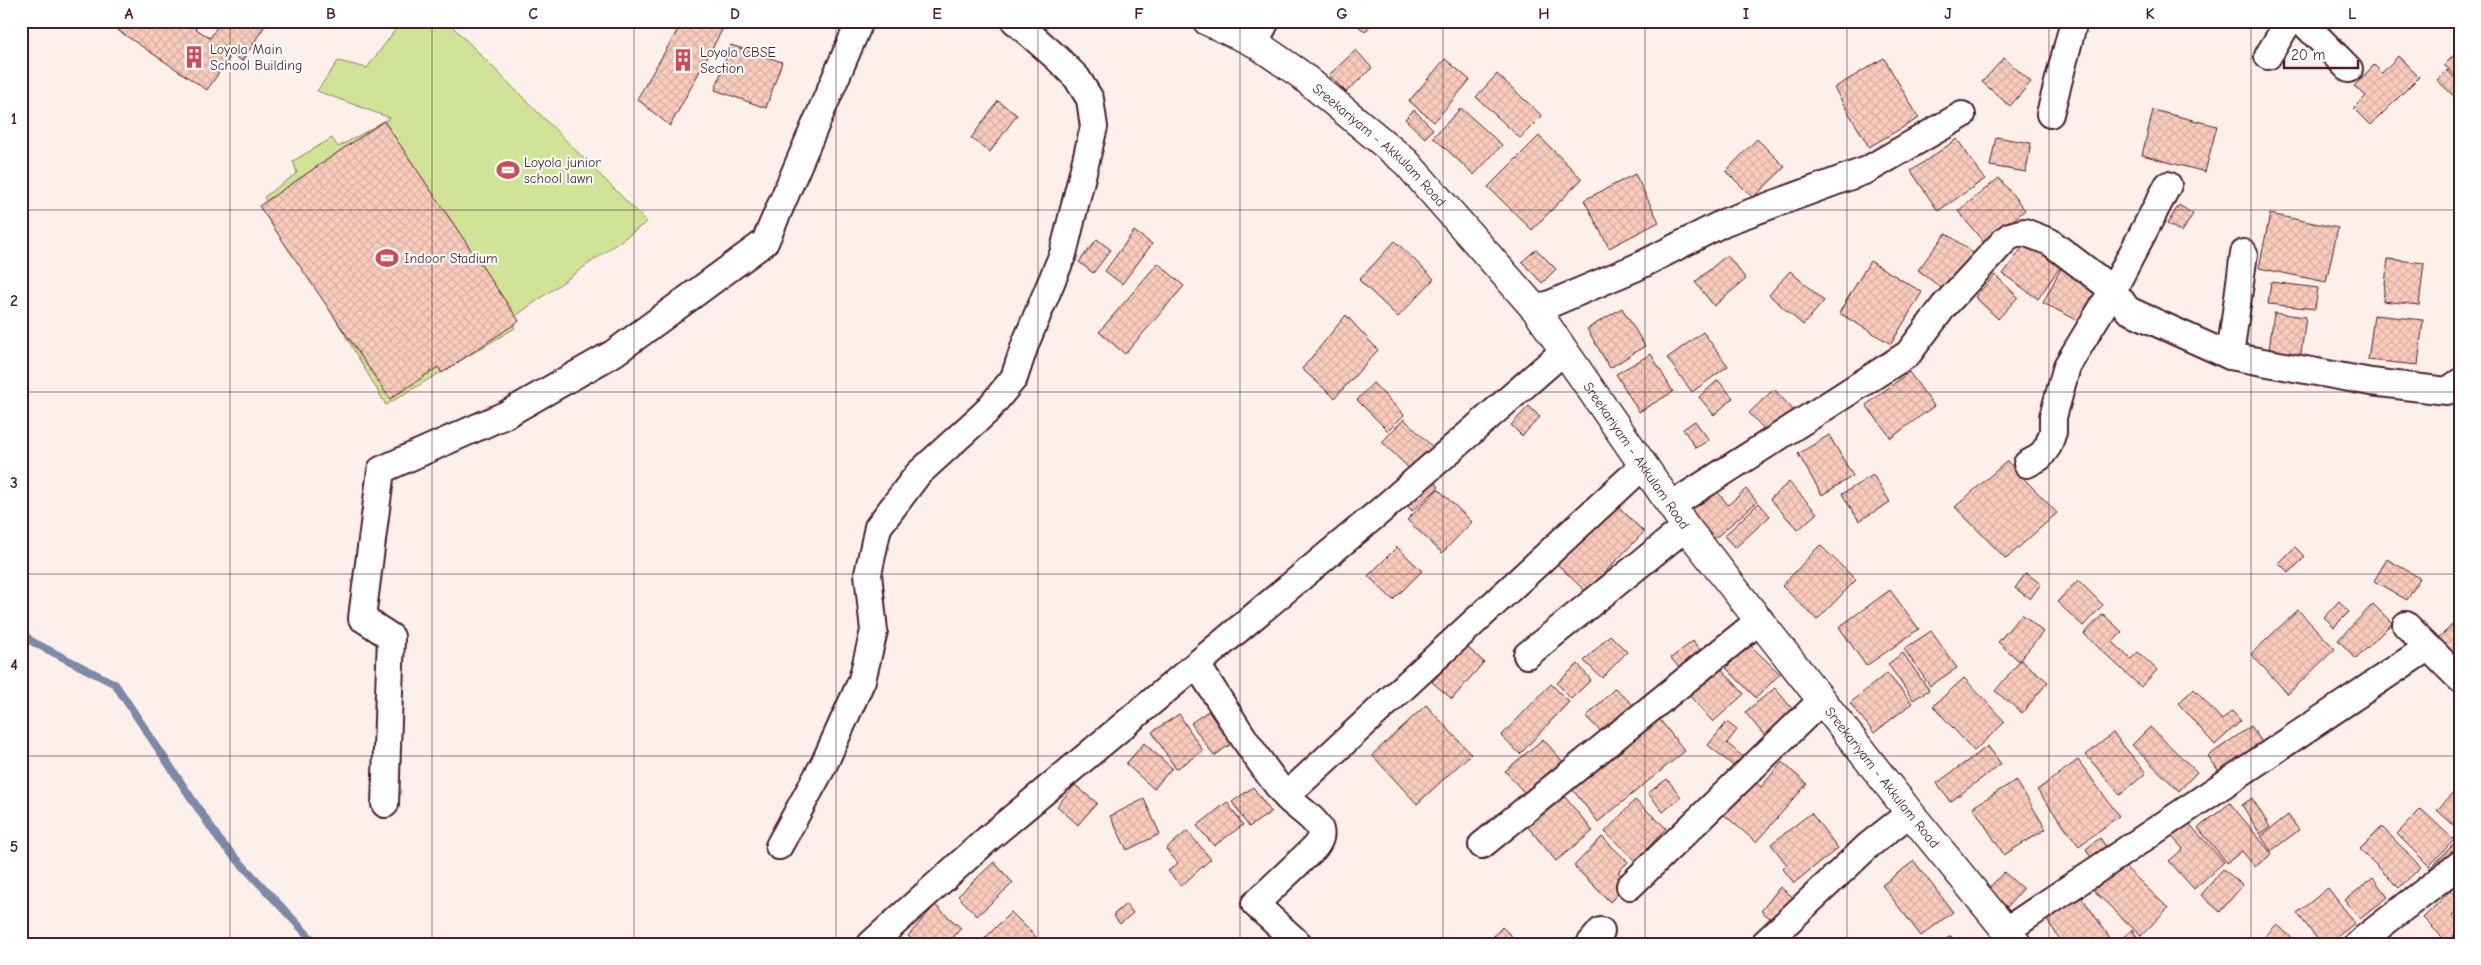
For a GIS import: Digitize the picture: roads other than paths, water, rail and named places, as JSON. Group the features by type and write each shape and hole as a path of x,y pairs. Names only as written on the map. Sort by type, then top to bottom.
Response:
{"main road":[{"name":"Sreekariyam - Akkulam Road","path":"1207,21 1260,32 1300,74 1406,162 1536,310 1679,516 1910,813 2012,937"}],"street":[{"path":"385,804 391,637 362,618 381,470 505,415 614,353 765,242 860,21"},
{"path":"779,846 824,764 862,680 874,631 868,574 878,527 918,474 986,412 1014,378 1026,342 1063,254 1094,127 1090,99 1077,78 1015,21"},
{"path":"2050,114 2074,21"},
{"path":"2268,56 2289,21"},
{"path":"2302,21 2350,69"},
{"path":"1536,310 1637,266 1725,222 1867,170 1962,115"},
{"path":"2027,464 2040,457 2048,446 2053,432 2053,416 2067,366 2113,290 2168,185"},
{"path":"1528,655 1679,516 1908,354 1944,306 2010,236 2024,232 2032,233 2050,242 2113,290 2128,310 2230,356 2371,382 2447,391 2460,382"},
{"path":"2230,356 2244,253"},
{"path":"871,944 991,836 1385,507 1564,351"},
{"path":"1286,796 1644,465"},
{"path":"1482,845 1760,620"},
{"path":"2406,625 2460,679"},
{"path":"2012,937 2428,648"},
{"path":"1196,665 1253,752 1286,796 1316,823 1321,832 1321,838 1315,847 1255,904 1299,944"},
{"path":"1630,886 1822,700"},
{"path":"1764,944 1869,845 1910,813"},
{"path":"2357,944 2460,864"}],"waterway":[{"path":"21,631 31,641 115,684 220,841 316,944"}],"place":[{"name":"Loyola Main School Building","path":"194,57"},
{"name":"Loyola CBSE Section","path":"683,60"},
{"name":"Loyola junior school lawn","path":"508,170"},
{"name":"Indoor Stadium","path":"387,258"}]}
